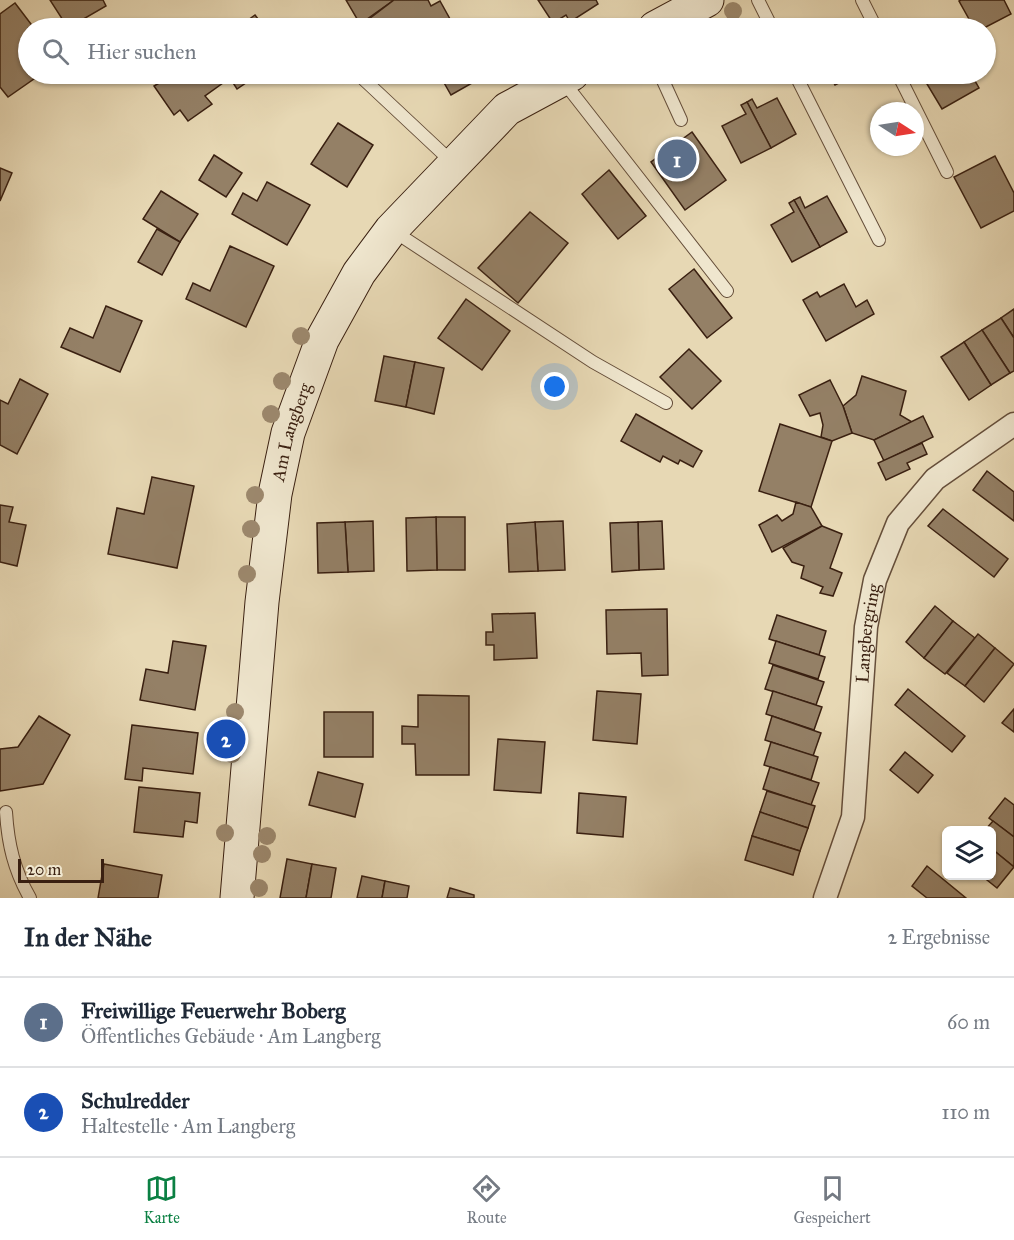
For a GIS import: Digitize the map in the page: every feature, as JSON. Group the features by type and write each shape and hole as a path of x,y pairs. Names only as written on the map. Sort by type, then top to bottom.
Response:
{"street":[{"path":"674,18 707,0"},
{"name":"Am Langberg","path":"237,898 262,602 274,494 288,433 322,340 359,273 391,230 507,109 552,84"},
{"name":"Langbergring","path":"825,898 853,817 866,627 874,580 898,523 935,479 1014,424"}],"lane":[{"path":"758,0 767,18"},
{"path":"862,0 871,18"},
{"path":"369,84 454,164"},
{"path":"573,84 727,291"},
{"path":"665,84 681,120"},
{"path":"800,84 879,240"},
{"path":"903,84 947,172"},
{"path":"391,230 593,362 666,403"},
{"path":"6,812 8,844 19,879 30,898"}],"building":[{"path":"50,0 103,0 106,6 85,18 62,18"},
{"path":"346,0 394,0 368,18 356,18"},
{"path":"394,0 428,0 431,6 440,1 449,18 370,18"},
{"path":"538,0 596,0 598,4 576,18 568,18 566,15 561,18 550,18"},
{"path":"1004,0 1011,14 996,22 996,18 968,18 959,1"},
{"path":"15,3 26,18 18,18 18,84 27,84 8,97 0,87 0,14"},
{"path":"158,84 222,84 205,96 212,104 188,121 180,110 174,115 154,86"},
{"path":"234,84 244,84 237,89"},
{"path":"445,84 470,84 451,95"},
{"path":"927,84 977,84 979,88 942,109"},
{"path":"777,98 796,134 771,148 747,102 752,99 757,108"},
{"path":"747,102 771,148 741,163 722,126 746,114 741,105"},
{"path":"338,123 373,145 347,187 311,164"},
{"path":"692,132 726,180 685,210 651,162"},
{"path":"214,155 242,173 226,197 199,180"},
{"path":"995,156 1014,193 1014,211 981,228 954,177"},
{"path":"0,168 12,173 0,201"},
{"path":"609,170 646,216 618,239 582,194"},
{"path":"267,182 310,205 287,245 232,214 243,193 257,201"},
{"path":"161,191 198,214 180,242 143,219"},
{"path":"827,196 847,232 820,247 794,200 800,197 805,208"},
{"path":"794,200 820,247 792,262 771,225 794,212 789,203"},
{"path":"530,212 568,243 518,303 478,268"},
{"path":"157,229 180,242 162,275 138,262"},
{"path":"230,246 274,266 246,327 186,299 193,283 210,291"},
{"path":"694,269 732,318 707,338 669,289"},
{"path":"844,284 856,307 867,300 874,314 826,341 803,300 817,292 820,297"},
{"path":"466,299 510,331 482,370 438,338"},
{"path":"106,306 142,321 120,372 61,347 70,328 93,338"},
{"path":"1014,309 1014,338 1001,318"},
{"path":"1001,318 1014,338 1014,371 1010,373 982,330"},
{"path":"982,330 1010,373 991,385 964,342"},
{"path":"964,342 991,385 969,400 941,357"},
{"path":"689,349 721,381 692,409 660,377"},
{"path":"384,356 415,362 406,407 375,401"},
{"path":"415,362 444,368 434,414 406,407"},
{"path":"862,376 906,391 900,415 912,422 874,440 852,433 843,406 856,395"},
{"path":"20,379 48,394 17,454 0,445 0,400 8,404"},
{"path":"830,380 843,406 852,433 832,441 821,437 823,425 820,413 810,416 799,395"},
{"path":"636,414 702,451 693,467 680,460 678,464 663,456 660,462 621,441"},
{"path":"923,416 933,437 884,461 874,440"},
{"path":"780,424 832,441 811,507 759,491"},
{"path":"922,443 927,454 907,463 910,469 886,480 878,463"},
{"path":"987,471 1014,492 1014,521 973,490"},
{"path":"152,477 194,486 177,568 108,554 117,508 144,514"},
{"path":"796,502 811,507 822,526 772,552 759,525 777,515 782,521 793,514"},
{"path":"0,505 13,507 9,522 26,525 17,566 0,562"},
{"path":"943,509 1008,559 994,577 928,526"},
{"path":"436,517 465,517 465,570 437,570"},
{"path":"436,517 437,570 407,571 406,518"},
{"path":"373,521 374,571 348,572 345,522"},
{"path":"563,521 565,570 538,571 535,522"},
{"path":"662,521 664,569 639,570 638,522"},
{"path":"345,522 348,572 318,573 317,523"},
{"path":"535,522 538,571 509,572 507,524"},
{"path":"638,522 639,570 612,572 610,523"},
{"path":"822,526 842,534 830,568 842,573 833,596 820,593 823,587 801,578 804,566 792,562 783,548"},
{"path":"935,606 953,621 924,658 906,642"},
{"path":"667,609 668,675 642,676 641,653 607,654 606,610"},
{"path":"535,613 537,658 494,660 494,645 486,645 486,632 493,632 492,614"},
{"path":"777,615 826,631 819,655 769,639"},
{"path":"953,621 975,638 945,674 924,658"},
{"path":"978,634 995,648 965,686 947,673"},
{"path":"173,641 206,646 195,710 140,700 146,669 168,673"},
{"path":"776,641 825,657 818,679 769,663"},
{"path":"995,648 1014,664 984,702 965,686"},
{"path":"773,665 824,682 816,705 765,689"},
{"path":"908,689 965,736 952,752 895,705"},
{"path":"597,691 641,694 637,744 593,740"},
{"path":"773,691 822,707 814,730 766,714"},
{"path":"418,695 469,696 469,775 416,775 415,744 402,744 402,726 418,727"},
{"path":"1014,709 1014,732 1002,723"},
{"path":"324,712 373,712 373,757 324,757"},
{"path":"39,716 70,735 43,784 0,791 0,749 18,747"},
{"path":"772,716 821,733 813,756 765,740"},
{"path":"132,725 198,733 193,774 143,768 142,781 125,779"},
{"path":"498,739 545,742 541,793 494,790"},
{"path":"771,742 818,757 811,780 764,765"},
{"path":"905,752 933,775 918,793 890,770"},
{"path":"770,767 819,783 811,805 763,789"},
{"path":"318,772 363,784 355,817 309,805"},
{"path":"139,787 200,793 197,823 185,821 183,837 134,832"},
{"path":"767,791 815,806 808,828 760,812"},
{"path":"579,793 626,797 623,837 577,833"},
{"path":"1005,798 1014,805 1014,837 989,818"},
{"path":"760,812 808,828 800,851 752,836"},
{"path":"993,821 1014,837 1014,867 996,852 996,826 989,826"},
{"path":"752,836 800,851 793,875 745,860"},
{"path":"996,852 1014,867 997,888 987,880 996,880"},
{"path":"287,859 312,864 306,898 280,898"},
{"path":"104,864 162,875 158,898 98,898"},
{"path":"312,864 336,868 331,898 306,898"},
{"path":"927,866 966,898 927,898 912,886"},
{"path":"362,876 385,881 382,898 357,898"},
{"path":"385,881 409,886 407,898 382,898"},
{"path":"450,888 474,895 474,898 447,898"}],"place":[{"name":"Freiwillige Feuerwehr Boberg","path":"677,159"},
{"name":"Schulredder","path":"226,739"}]}
